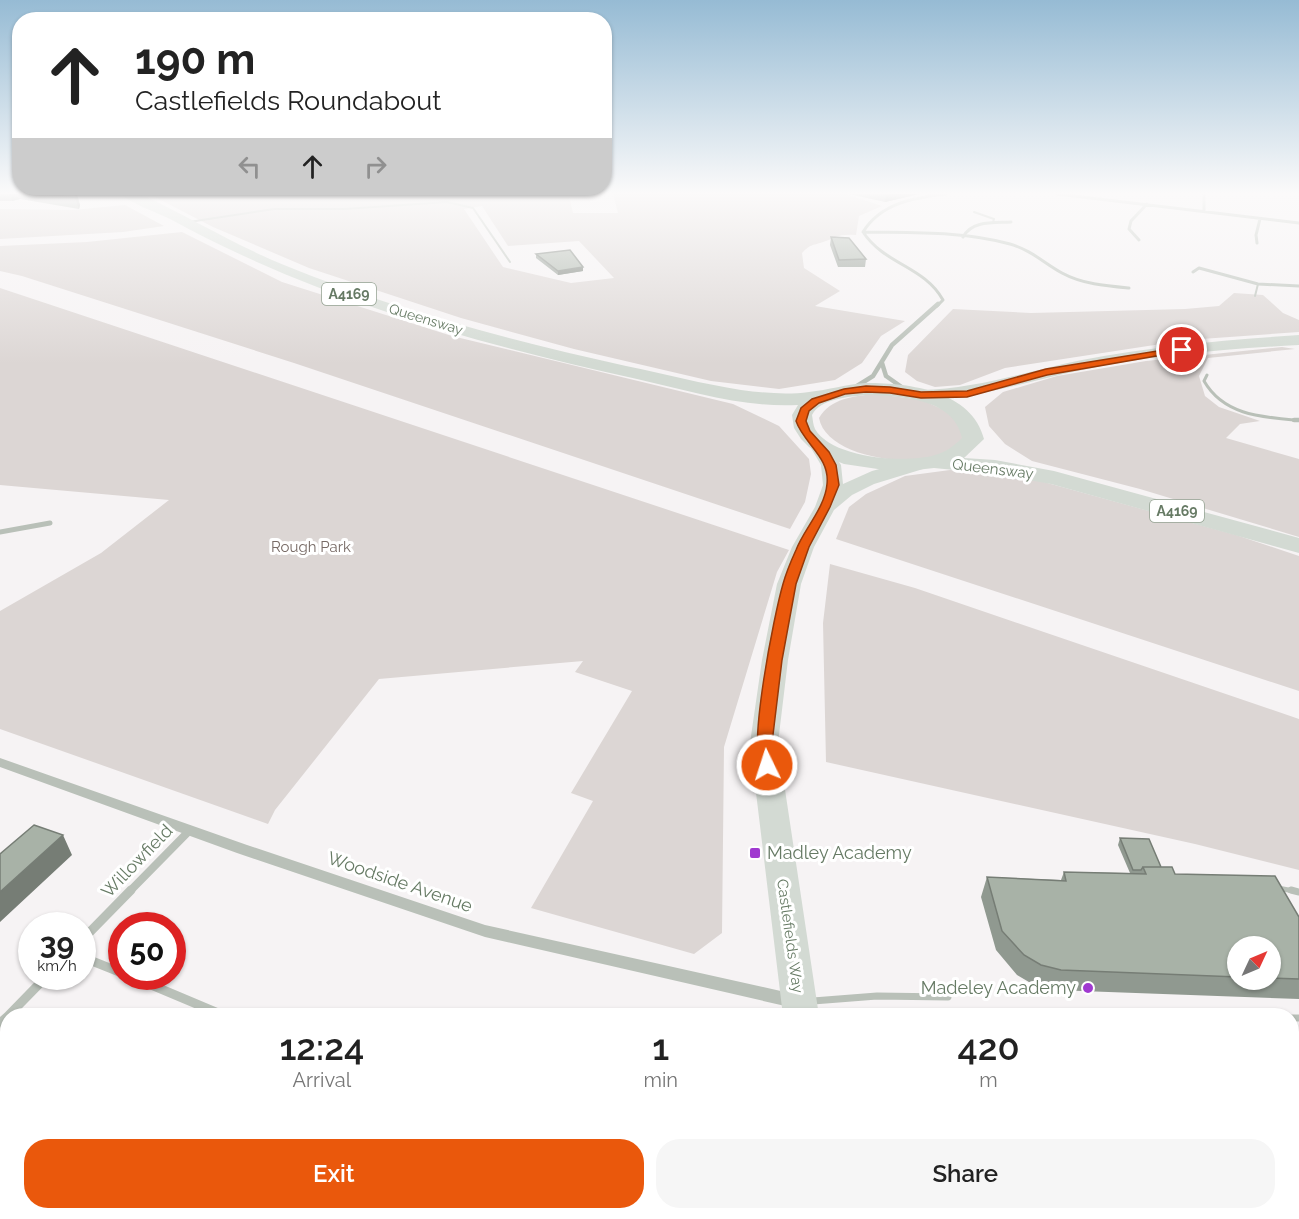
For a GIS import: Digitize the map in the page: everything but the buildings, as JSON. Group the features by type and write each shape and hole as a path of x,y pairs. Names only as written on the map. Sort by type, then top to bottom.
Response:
{"main road":[{"name":"Queensway","path":"243,251 292,273 416,316 603,367 741,396 791,400 838,393 890,390 917,394 943,403 960,413 984,440 1009,458 1054,478"},
{"path":"917,394 955,395 988,389 1084,364 1202,347 1296,342"},
{"path":"924,464 952,457 966,449 973,439 974,402 988,389"},
{"path":"811,438 801,421 805,410 816,401 838,393"},
{"name":"Queensway","path":"741,396 772,409 811,438 836,453 861,461 888,465 978,465 1054,478 1299,546"},
{"name":"Castlefields Way","path":"800,1008 764,743 775,660 789,584 803,547 825,507 833,485 831,465 811,438"},
{"name":"Castlefields Way","path":"825,507 836,496 863,481 924,464"}],"street":[{"path":"838,393 868,380 892,345 943,300 933,282 889,260 878,251"},
{"path":"1029,251 1061,272 1089,283 1129,288"},
{"path":"1195,263 1199,268 1258,284 1299,286"},
{"path":"1193,272 1199,268"},
{"path":"882,362 886,376 917,394"},
{"path":"0,532 50,523"},
{"name":"Woodside Avenue","path":"0,762 485,931 796,1008"},
{"name":"Willowfield","path":"96,926 190,830"},
{"path":"16,1008 33,990"},
{"path":"163,990 206,1008"}],"lane":[{"path":"502,251 510,262"},
{"path":"1255,296 1258,284"},
{"path":"1207,375 1204,381 1211,394 1225,404 1264,418 1296,420"},
{"path":"1265,885 1299,892"},
{"path":"806,1008 878,996 948,997"}],"green space":[{"path":"0,251 220,251 282,282 452,336 733,404 779,426 809,459 811,474 805,502 790,529 294,363 0,271"},
{"path":"269,251 492,251 503,267 571,283 614,278 588,251 804,251 802,253 804,268 840,291 815,306 905,321 881,336 862,363 835,380 779,389 711,381 574,349 461,318 309,268"},
{"name":"Rough Park","path":"0,288 789,550 777,572 724,747 722,933 694,954 531,908 593,801 571,793 632,691 575,672 583,661 379,679 275,810 268,824 0,729 0,611 101,553 169,500 0,485"},
{"path":"1234,293 1263,295 1283,313 1299,320 1299,332 1187,340 1005,368 960,385 935,387 917,381 905,372 908,355 953,309 1031,313 1185,309 1219,306"},
{"path":"1282,347 1295,349 1208,358 1199,376 1205,396 1219,407 1260,421 1240,424 1226,438 1299,459 1299,537 1140,489 1032,461 1005,444 989,426 985,407 1003,392 1057,376 1146,361"},
{"path":"876,394 922,400 957,416 966,437 943,454 912,460 872,456 853,450 837,442 825,431 819,418 830,406 851,397"},
{"path":"950,470 1022,476 1236,535 1299,556 1299,691 836,539 849,507 866,494 905,476"},
{"path":"830,564 915,588 1299,719 1299,870 1195,844 826,762 823,623"}],"place":[{"name":"Madley Academy","path":"755,853"},
{"name":"Madeley Academy","path":"1088,988"}],"route":[{"path":"767,765 764,743 781,620 789,584 795,565 825,507 833,485 831,465 817,443 805,432 801,421 805,410 816,401 844,392 866,389 921,395 967,394 1084,364 1182,350"}]}
